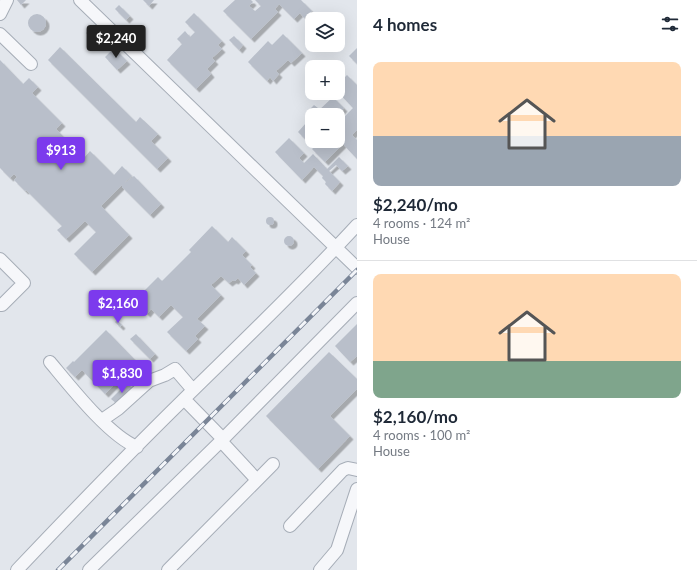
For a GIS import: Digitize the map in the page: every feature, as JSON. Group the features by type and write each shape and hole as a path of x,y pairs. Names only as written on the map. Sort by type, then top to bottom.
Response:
{"lane":[{"path":"0,14 7,0"},
{"path":"80,0 357,268"},
{"path":"0,34 31,64"},
{"path":"18,570 184,399 337,248 357,225"},
{"path":"0,259 24,283 2,305 0,305"},
{"path":"89,570 222,440 357,303"},
{"path":"50,362 115,433 137,447"},
{"path":"102,420 149,381 165,375 175,369 193,390"},
{"path":"184,399 257,480"},
{"path":"168,570 273,464"},
{"path":"290,526 343,470 348,468 357,470"},
{"path":"320,570 337,550 357,489"}],"building":[{"path":"17,0 26,0 21,5"},
{"path":"143,0 154,0 149,6"},
{"path":"235,0 251,0 253,2 249,6 255,11 261,6 255,0 301,0 312,11 305,12 304,18 300,13 294,19 279,4 275,9 278,12 251,39 223,11"},
{"path":"119,5 130,16 126,20 115,9"},
{"path":"194,13 222,41 218,45 222,49 212,58 215,61 207,69 211,74 196,89 167,60 182,44 177,39 185,31 190,37 195,32 185,22"},
{"path":"37,14 43,17 46,23 43,29 37,32 31,29 28,23 31,17"},
{"path":"91,29 100,39 96,43 86,33"},
{"path":"283,34 302,53 291,63 288,60 276,71 279,74 273,81 270,77 267,81 248,62 268,41 272,45"},
{"path":"234,36 243,45 239,50 229,40"},
{"path":"60,47 136,122 140,117 158,134 151,141 168,158 157,169 48,60"},
{"path":"114,48 127,61 117,70 105,57"},
{"path":"357,48 357,64 349,56"},
{"path":"0,60 23,84 29,78 38,87 32,93 62,123 56,129 84,158 90,151 114,175 122,166 132,176 125,183 134,176 161,204 150,215 122,187 122,185 101,206 129,235 92,272 74,254 96,232 85,221 66,239 57,230 62,226 14,180 17,177 14,174 10,178 0,168"},
{"path":"347,75 357,85 357,130 352,135 357,140 357,159 345,146 345,116 353,108 345,99 345,77"},
{"path":"330,100 336,100 344,108 321,108"},
{"path":"314,105 318,108 311,108"},
{"path":"305,124 305,139 298,132"},
{"path":"289,138 304,153 299,158 304,163 313,154 327,169 339,157 348,166 342,171 336,165 329,171 340,182 332,191 325,184 326,182 322,178 323,176 314,167 302,180 275,152"},
{"path":"313,148 339,148 325,162 312,149"},
{"path":"268,217 272,217 274,221 272,225 268,225 266,223 266,219"},
{"path":"212,226 228,242 232,237 246,251 242,255 252,265 250,267 256,273 244,285 238,278 229,283 221,276 211,285 221,295 197,319 205,326 195,336 198,339 186,351 167,332 183,317 171,305 159,317 151,309 147,314 134,301 158,277 162,281 191,252 189,250"},
{"path":"287,236 291,236 294,241 291,246 287,246 284,243 284,239"},
{"path":"117,320 122,325 120,327 115,322"},
{"path":"357,324 357,356 350,362 335,346"},
{"path":"106,330 137,362 105,394 82,370 75,377 66,368"},
{"path":"136,334 155,354 150,359 130,339"},
{"path":"329,352 357,379 357,389 330,416 350,436 318,469 266,416"},
{"path":"127,383 132,388 117,404 111,399"}],"railway":[{"path":"58,570 357,270"}]}
